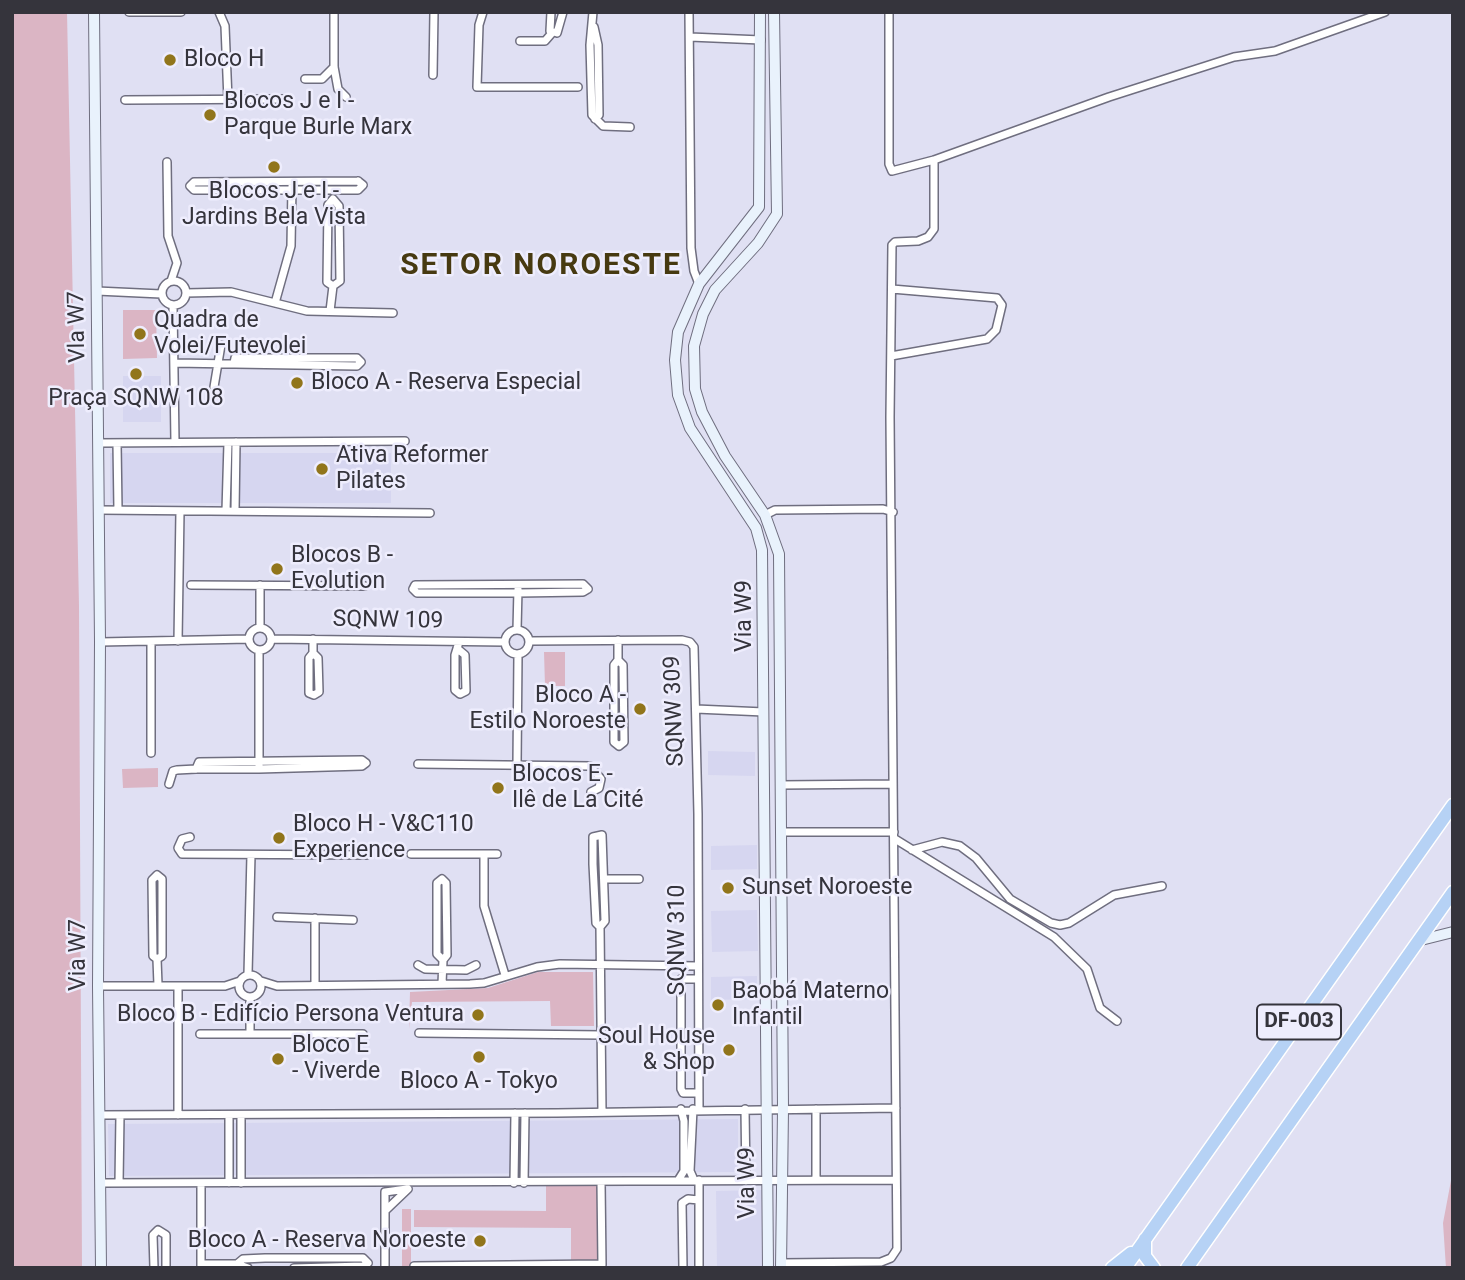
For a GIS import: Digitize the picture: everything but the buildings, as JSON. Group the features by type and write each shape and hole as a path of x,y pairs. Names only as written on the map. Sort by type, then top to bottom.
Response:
{"highway":[{"name":"DF-003","path":"1125,1268 1453,805"},
{"name":"DF-003","path":"1187,1268 1453,891"},
{"path":"1112,1268 1142,1243 1145,1256 1154,1268"}],"street":[{"name":"Vla W7","path":"94,12 100,642"},
{"path":"128,12 181,12"},
{"path":"219,12 225,26 228,100"},
{"path":"334,12 334,67 338,89 346,97"},
{"path":"433,75 434,12"},
{"path":"483,12 479,25 477,87 578,87"},
{"path":"551,12 552,33"},
{"path":"520,41 545,41 552,33 560,32 563,12"},
{"path":"593,12 594,26 590,45 592,115 603,126 630,127"},
{"path":"689,12 691,248 699,284"},
{"name":"Via W9","path":"760,12 759,207 699,284 678,332 675,360 678,395 690,428 756,528 762,550 768,1268"},
{"name":"Via W9","path":"774,12 777,214 758,243 715,290 703,314 694,346 695,389 702,412 725,456 765,515 779,554 778,710 783,1109 781,1265"},
{"path":"889,12 892,171 934,160 1109,97 1234,57 1276,51 1385,12"},
{"path":"690,37 761,40"},
{"path":"305,79 322,79 334,67"},
{"path":"125,100 288,99"},
{"path":"781,1265 881,1262 891,1258 897,1249 892,245 895,242 918,241 928,237 934,229 934,160"},
{"path":"167,162 168,236 177,263 171,281 162,288 161,294 164,302 173,306 182,303 186,293 182,284 171,281"},
{"path":"292,186 194,182 190,186 194,190 292,186 358,181 363,186 358,190 292,186"},
{"path":"275,303 291,246 292,186"},
{"path":"330,311 333,286 340,281 340,206 333,199 328,205 327,282 333,286"},
{"path":"891,356 987,339 996,330 1002,305 997,298 892,289"},
{"path":"97,291 161,294"},
{"path":"186,293 230,292 299,310 393,313"},
{"path":"173,306 175,442"},
{"path":"214,387 215,364 220,345"},
{"path":"174,363 234,363 238,367 357,366 361,362 357,358 235,358 234,363"},
{"path":"99,443 405,441"},
{"path":"117,443 118,510"},
{"path":"230,511 232,443"},
{"path":"765,515 775,510 877,509 893,512"},
{"path":"99,510 430,513"},
{"path":"178,641 180,511"},
{"path":"518,589 415,585 413,589 417,593 518,589 583,584 588,589 583,592 518,589"},
{"path":"191,585 365,586"},
{"path":"260,585 260,628"},
{"path":"517,630 518,589"},
{"path":"260,628 267,630 272,639 268,648 259,651 251,646 249,639 251,633 260,628"},
{"path":"517,630 524,632 529,641 526,650 518,654 507,650 505,642 508,633 517,630"},
{"path":"100,642 249,639"},
{"name":"SQNW 109","path":"272,639 459,646 505,642"},
{"path":"313,639 313,653 309,658 309,693 314,695 318,692 318,658 313,653"},
{"path":"618,640 618,660 614,665 614,742 619,746 624,742 623,665 618,660"},
{"path":"151,641 151,753"},
{"name":"SQNW 309","path":"529,641 690,642 694,647 698,814"},
{"name":"Via W7","path":"100,642 98,986 101,1268"},
{"path":"459,646 465,655 466,691 460,694 455,690 455,655 459,646"},
{"path":"259,651 259,765"},
{"path":"517,765 518,654"},
{"path":"696,709 764,712 778,710"},
{"path":"169,784 173,771 196,769 200,762 259,765 362,766 366,763 362,760 259,765"},
{"path":"418,764 590,766 601,779 598,788 591,792"},
{"path":"780,785 893,784"},
{"name":"SQNW 310","path":"698,814 698,1093 690,1171 697,1180 699,1200 699,1268"},
{"path":"780,832 894,836 912,850 1054,937 1087,969 1100,1008 1117,1021"},
{"path":"600,927 605,921 604,837 594,835 596,923 600,927 602,1112"},
{"path":"190,837 182,839 178,848 182,854 367,855"},
{"path":"912,850 942,842 960,846 976,858 1010,899 1051,923 1060,925 1069,923 1114,895 1161,886"},
{"path":"484,854 484,906 505,975"},
{"path":"411,855 498,854"},
{"path":"98,986 225,986 240,981 248,974 251,855"},
{"path":"157,959 162,956 162,879 157,875 152,880 153,956 157,959 158,985"},
{"path":"442,984 443,960 447,955 446,883 442,879 437,883 437,954 443,960"},
{"path":"605,879 639,879"},
{"path":"277,917 353,919"},
{"path":"314,985 316,918"},
{"path":"1417,942 1453,932"},
{"path":"418,965 425,969 470,970 476,965"},
{"path":"248,974 277,986 442,984 484,983 537,967 697,966"},
{"path":"697,979 681,979 681,1089 683,1093 698,1093"},
{"path":"240,981 242,993"},
{"path":"250,1033 253,996 261,981"},
{"path":"178,986 178,1115"},
{"path":"225,986 253,996 277,986"},
{"path":"419,1033 602,1035"},
{"path":"200,1034 363,1034"},
{"path":"101,1115 896,1108"},
{"path":"678,1179 684,1171 684,1121 681,1109"},
{"path":"816,1109 816,1180"},
{"path":"745,1110 746,1181"},
{"path":"514,1183 515,1113"},
{"path":"524,1183 525,1113"},
{"path":"120,1115 120,1183"},
{"path":"229,1115 229,1183"},
{"path":"240,1115 241,1184"},
{"path":"102,1183 409,1186 678,1179 896,1180"},
{"path":"414,1266 602,1266 601,1182"},
{"path":"201,1184 201,1266 234,1265 248,1268"},
{"path":"386,1210 409,1186"},
{"path":"385,1268 385,1192 409,1186"},
{"path":"683,1268 682,1203 688,1199 699,1200"},
{"path":"154,1268 153,1234 158,1230 166,1235 166,1268"},
{"path":"234,1265 243,1259 265,1258 363,1258 369,1263 363,1266 294,1268"}],"shaded area":[{"path":"12,12 67,12 79,606 82,1268 12,1268"},
{"name":"Quadra de Volei/Futevolei","path":"123,310 156,310 157,358 123,359"},
{"path":"123,376 161,376 161,422 123,422"},
{"path":"110,453 391,453 391,503 110,503"},
{"path":"544,652 565,652 565,686 545,686"},
{"path":"708,751 755,752 755,776 708,775"},
{"path":"158,768 158,787 123,788 122,769"},
{"path":"757,845 757,869 711,870 711,846"},
{"path":"757,910 758,951 712,952 711,911"},
{"path":"538,972 593,972 594,1026 551,1026 550,1001 412,1002 409,1029 410,992 488,988"},
{"path":"757,976 757,999 711,1000 711,977"},
{"path":"738,1119 738,1172 109,1176 108,1124"},
{"path":"1453,1170 1453,1268 1446,1268 1443,1223"},
{"path":"546,1186 598,1186 600,1260 571,1261 571,1228 414,1227 414,1210 546,1211"},
{"path":"762,1190 763,1268 717,1268 716,1191"},
{"path":"402,1209 411,1209 411,1268 402,1268"}],"place":[{"name":"Bloco H","path":"170,60"},
{"name":"Blocos J e I - Parque Burle Marx","path":"210,115"},
{"name":"Blocos J e I - Jardins Bela Vista","path":"274,167"},
{"name":"Quadra de Volei/Futevolei","path":"140,334"},
{"name":"Praça SQNW 108","path":"136,374"},
{"name":"Bloco A - Reserva Especial","path":"297,383"},
{"name":"Ativa Reformer Pilates","path":"322,469"},
{"name":"Blocos B - Evolution","path":"277,569"},
{"name":"Bloco A - Estilo Noroeste","path":"640,709"},
{"name":"Blocos E - Ilê de La Cité","path":"498,788"},
{"name":"Bloco H - V&C110 Experience","path":"279,838"},
{"name":"Sunset Noroeste","path":"728,888"},
{"name":"Baobá Materno Infantil","path":"718,1005"},
{"name":"Bloco B - Edifício Persona Ventura","path":"478,1015"},
{"name":"Soul House & Shop","path":"729,1050"},
{"name":"Bloco A - Tokyo","path":"479,1057"},
{"name":"Bloco E - Viverde","path":"278,1059"},
{"name":"Bloco A - Reserva Noroeste","path":"480,1241"}],"district":[{"name":"SETOR NOROESTE","path":"541,266"}]}
